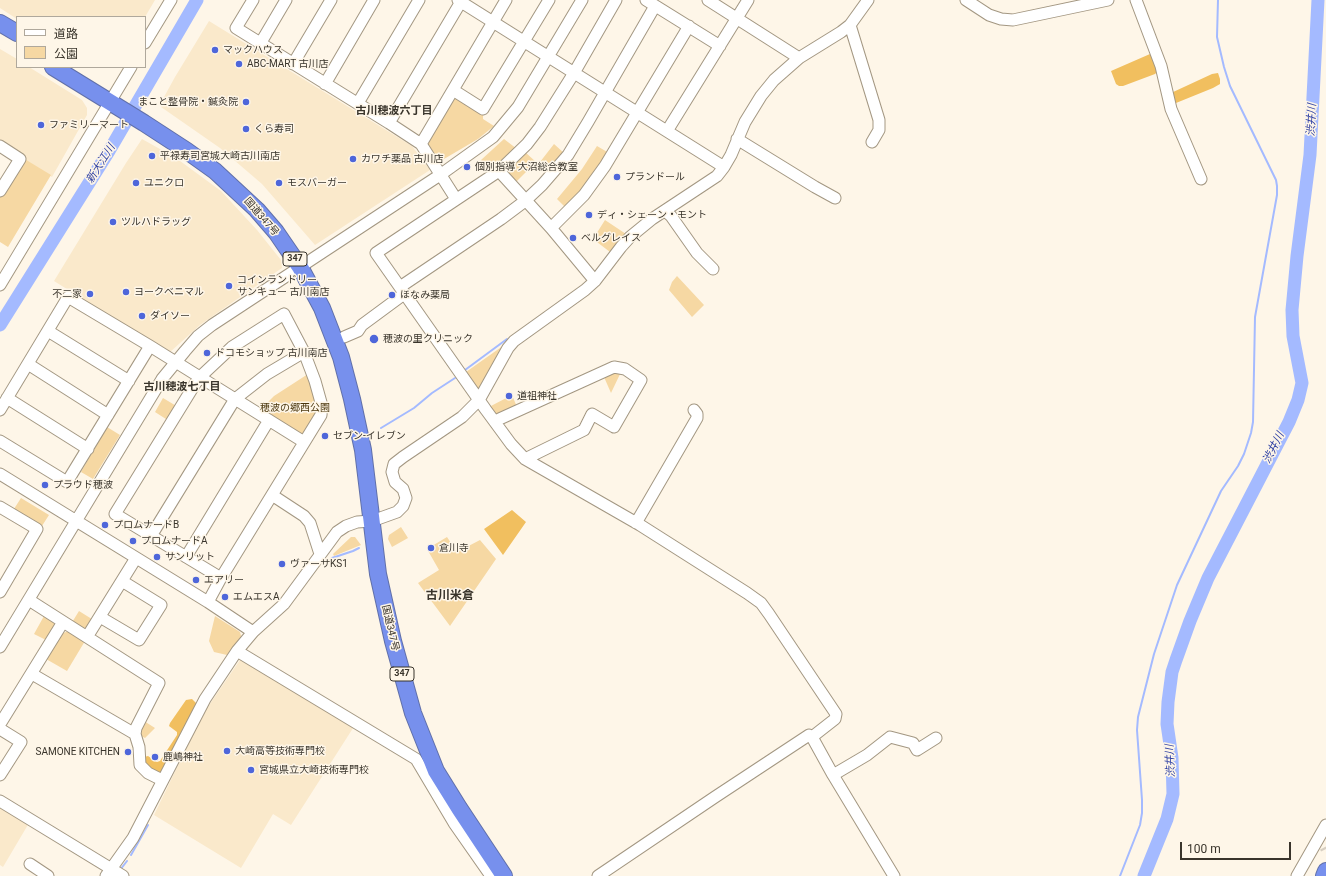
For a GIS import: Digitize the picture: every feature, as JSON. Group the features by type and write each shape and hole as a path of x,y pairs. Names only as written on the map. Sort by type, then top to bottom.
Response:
{"highway":[{"path":"0,23 16,32"},
{"path":"0,34 16,44"},
{"name":"国道347号","path":"55,68 118,101"},
{"name":"国道347号","path":"72,68 118,101 202,150 234,174 257,195 282,224 333,308 356,375 362,416 364,450 378,574 393,641 413,714 436,771 504,876"},
{"name":"国道347号","path":"305,264 341,357 364,450"},
{"path":"1324,876 1326,871"}],"street":[{"path":"146,41 171,0"},
{"path":"253,0 236,28 389,122 421,144 456,200"},
{"path":"260,44 286,0"},
{"path":"293,64 331,0"},
{"path":"325,84 374,0"},
{"path":"358,103 419,0"},
{"path":"421,144 506,0"},
{"path":"453,90 483,109 550,0"},
{"path":"0,647 162,379 198,336 440,175 488,140 518,107 582,0"},
{"path":"598,876 809,735 812,737 835,719 836,714 770,614 761,603 636,523 525,459 511,444 479,400 376,254 499,171 516,156 540,127 574,73 616,0"},
{"path":"708,0 799,58"},
{"path":"667,131 748,0"},
{"path":"109,872 132,838 205,698 237,651 253,632 284,604 336,532 357,522 372,521 397,512 403,506 406,498 403,489 395,482 392,472 394,464 403,456 462,417 479,400 514,340 585,290 595,280 621,246 640,228 717,176 731,155 744,122 761,96 781,73 799,58 841,32 850,24 868,0"},
{"path":"966,0 989,15 1001,19 1013,20 1108,0"},
{"path":"1136,0 1161,66 1171,109 1201,179"},
{"path":"389,122 460,1 724,167"},
{"path":"344,337 358,330 402,291 525,201 542,185 568,155 605,92 651,3 720,46"},
{"path":"850,24 879,120 879,130 872,142"},
{"path":"550,228 584,195 605,166 689,26"},
{"path":"0,285 118,101 131,68"},
{"path":"737,139 835,198"},
{"path":"0,146 20,159 0,191"},
{"path":"499,171 595,280"},
{"path":"665,211 671,216 697,253 713,269"},
{"path":"0,410 68,297 304,442"},
{"path":"208,602 221,578 321,415 322,406 315,381 304,352 284,314 232,347 200,377 115,514 221,578"},
{"path":"48,331 129,381"},
{"path":"0,441 67,482 150,346"},
{"path":"151,536 235,399 267,374 304,352"},
{"path":"28,364 108,415"},
{"path":"495,421 614,367 625,369 641,380 614,427 592,414 584,430 525,459"},
{"path":"7,398 88,448"},
{"path":"636,523 697,418 697,414 694,410"},
{"path":"186,557 269,420"},
{"path":"0,474 208,602 253,632"},
{"path":"272,495 304,516 310,523 320,554"},
{"path":"0,507 37,529 0,592"},
{"path":"87,637 136,558"},
{"path":"100,617 139,640 161,605 122,581"},
{"path":"29,600 159,683 136,728 135,734 139,747 140,765 148,773 162,780"},
{"path":"0,724 63,622"},
{"path":"237,651 416,759 450,816 491,876"},
{"path":"32,674 135,734"},
{"path":"0,729 21,742 0,775"},
{"path":"812,737 833,775 894,876"},
{"path":"833,775 867,755 890,737 912,743 917,750 936,738"},
{"path":"0,801 109,872 123,876"},
{"path":"1297,876 1321,844 1326,825"},
{"path":"30,864 48,876"}],"shaded area":[{"path":"0,0 155,0 146,16 16,16 16,18 0,8"},
{"path":"209,21 412,146 430,170 315,245 262,184 220,148 161,107 164,97 175,77"},
{"path":"0,49 16,58 16,68 31,68 82,100 87,108 87,115 52,177 0,144"},
{"path":"1153,54 1158,71 1155,74 1123,86 1116,84 1111,71"},
{"path":"1218,73 1220,84 1213,88 1176,103 1171,99 1171,93 1212,74"},
{"path":"142,139 176,158 221,191 257,230 281,260 282,268 200,325 169,353 54,281"},
{"path":"512,510 526,522 503,555 484,529"},
{"name":"宮城県立大崎技術専門校","path":"242,657 355,725 291,825 273,814 241,868 154,815 203,714"},
{"path":"192,699 196,705 162,772 159,775 145,765 144,757 148,756 157,762 160,761 177,735 177,732 169,726 170,723 186,700"},
{"path":"0,806 29,823 3,867 0,865"}],"green space":[{"path":"453,97 483,115 483,119 494,126 478,139 438,161 426,142"},
{"path":"504,139 517,149 490,173 481,160"},
{"path":"554,144 564,153 551,170 540,162"},
{"path":"597,146 609,153 602,166 566,208 557,199 582,169"},
{"path":"525,152 536,162 515,183 506,174 506,169"},
{"path":"23,158 51,175 8,247 0,242 0,196"},
{"path":"605,220 626,234 610,252 593,239"},
{"path":"677,276 704,305 692,317 669,290 672,282"},
{"path":"507,343 481,389 477,389 466,372"},
{"path":"616,372 621,372 611,393 604,377"},
{"name":"穂波の郷西公園","path":"308,374 316,399 318,418 301,437 259,411 274,396"},
{"path":"512,395 517,407 496,417 489,407"},
{"path":"163,398 178,407 169,421 155,412"},
{"path":"107,427 120,435 93,479 81,472"},
{"path":"21,498 49,515 40,529 12,512"},
{"path":"401,527 408,538 392,547 388,539 389,535"},
{"path":"351,537 355,537 361,545 334,556 333,554"},
{"path":"447,537 457,552 480,540 496,559 450,626 418,583 439,570 427,549"},
{"path":"79,611 95,621 88,632 71,624"},
{"path":"44,616 55,623 56,628 48,641 34,634"},
{"path":"215,616 240,632 240,639 227,655 214,652 209,641"},
{"path":"69,631 85,641 67,671 46,659 60,634"},
{"path":"144,721 155,728 145,738 139,735"}],"waterway":[{"name":"新大江川","path":"0,325 109,151 197,0"},
{"path":"1120,876 1140,825 1142,813 1137,730 1138,717 1154,654 1177,585 1221,491 1238,466 1244,454 1253,422 1255,317 1277,195 1277,186 1276,180 1230,86 1217,37 1218,0"},
{"name":"渋井川","path":"1144,876 1167,819 1173,794 1172,758 1167,724 1172,672 1190,621 1208,578 1289,422 1298,400 1302,383 1293,336 1292,310 1297,256 1310,155 1318,0"},
{"path":"465,370 507,339"},
{"path":"381,428 414,408 432,393 455,378"},
{"path":"332,558 359,548"},
{"path":"131,855 148,825"},
{"path":"120,870 127,861"}],"place":[{"name":"マックハウス","path":"215,50"},
{"name":"ABC-MART 古川店","path":"239,64"},
{"name":"まこと整骨院・鍼灸院","path":"246,102"},
{"name":"ファミリーマート","path":"41,125"},
{"name":"くら寿司","path":"246,129"},
{"name":"平禄寿司宮城大崎古川南店","path":"152,156"},
{"name":"カワチ薬品 古川店","path":"353,159"},
{"name":"個別指導 大沼総合教室","path":"467,167"},
{"name":"プランドール","path":"617,177"},
{"name":"ユニクロ","path":"136,183"},
{"name":"モスバーガー","path":"279,183"},
{"name":"ディ・シェーン・モント","path":"589,215"},
{"name":"ツルハドラッグ","path":"113,222"},
{"name":"ベルグレイス","path":"573,238"},
{"name":"コインランドリー サンキュー 古川南店","path":"229,286"},
{"name":"ヨークベニマル","path":"126,292"},
{"name":"不二家","path":"90,294"},
{"name":"ほなみ薬局","path":"392,295"},
{"name":"ダイソー","path":"142,316"},
{"name":"穂波の里クリニック","path":"374,339"},
{"name":"ドコモショップ 古川南店","path":"207,353"},
{"name":"道祖神社","path":"509,396"},
{"name":"セブン-イレブン","path":"325,436"},
{"name":"プラウド穂波","path":"45,485"},
{"name":"プロムナードB","path":"105,525"},
{"name":"プロムナードA","path":"133,541"},
{"name":"倉川寺","path":"431,548"},
{"name":"サンリット","path":"157,557"},
{"name":"ヴァーサKS1","path":"282,564"},
{"name":"エアリー","path":"196,580"},
{"name":"エムエスA","path":"225,597"},
{"name":"大崎高等技術専門校","path":"227,751"},
{"name":"SAMONE KITCHEN","path":"128,752"},
{"name":"鹿嶋神社","path":"155,757"},
{"name":"宮城県立大崎技術専門校","path":"251,770"}],"district":[{"name":"古川穂波六丁目","path":"394,111"},
{"name":"古川穂波七丁目","path":"182,387"},
{"name":"古川米倉","path":"450,596"}]}
